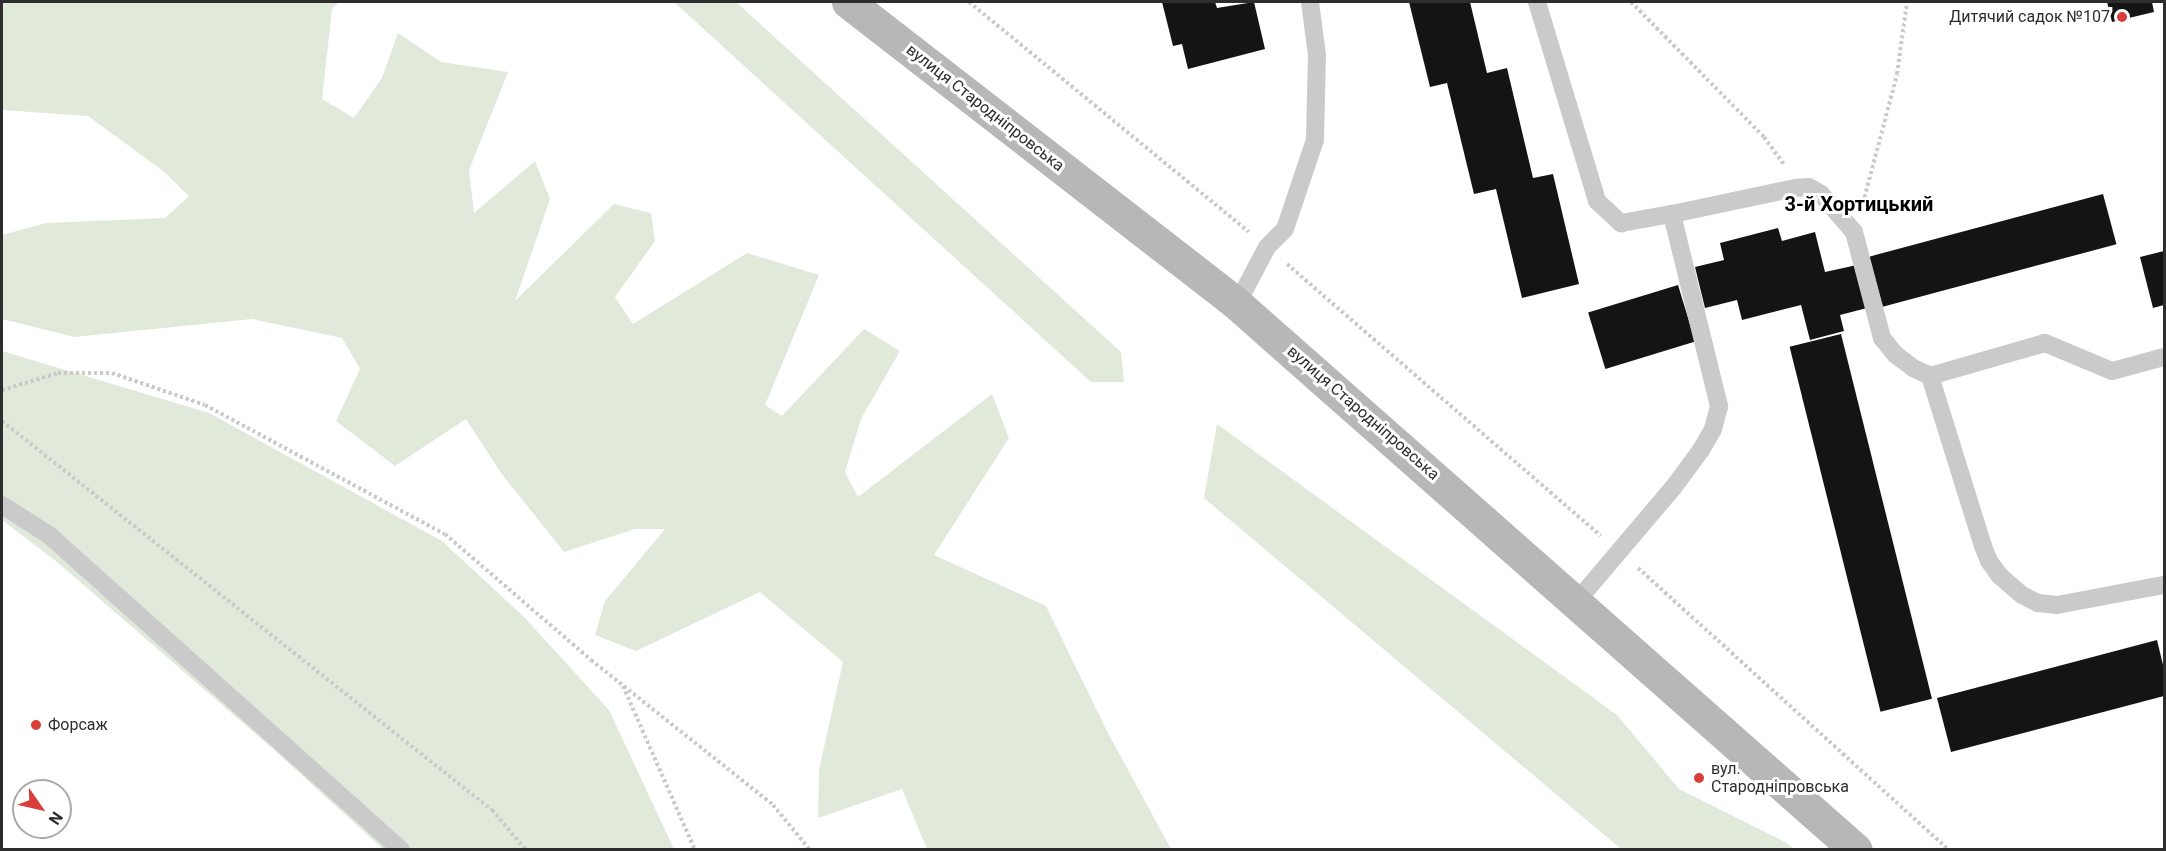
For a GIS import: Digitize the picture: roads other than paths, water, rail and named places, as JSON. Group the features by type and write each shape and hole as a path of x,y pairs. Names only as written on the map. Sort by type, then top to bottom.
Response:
{"street":[{"name":"вулиця Стародніпровська","path":"848,2 1237,304 1856,849"}],"lane":[{"path":"1237,304 1267,247 1285,229 1315,140 1317,55 1310,2"},
{"path":"1537,2 1597,201 1621,223 1809,187 1821,194 1854,232 1882,338 1896,355 1913,368 1930,376 2045,343 2112,370 2164,357"},
{"path":"1577,601 1673,488 1701,450 1713,429 1719,406 1672,214"},
{"path":"1930,376 1983,546 1989,561 2000,576 2022,595 2038,603 2057,605 2164,585"},
{"path":"2,505 49,535 401,849"}],"place":[{"name":"Дитячий садок №107","path":"2122,17"},
{"name":"Форсаж","path":"36,725"},
{"name":"вул. Стародніпровська","path":"1699,778"}],"district":[{"name":"3-й Хортицький","path":"1859,204"}]}
